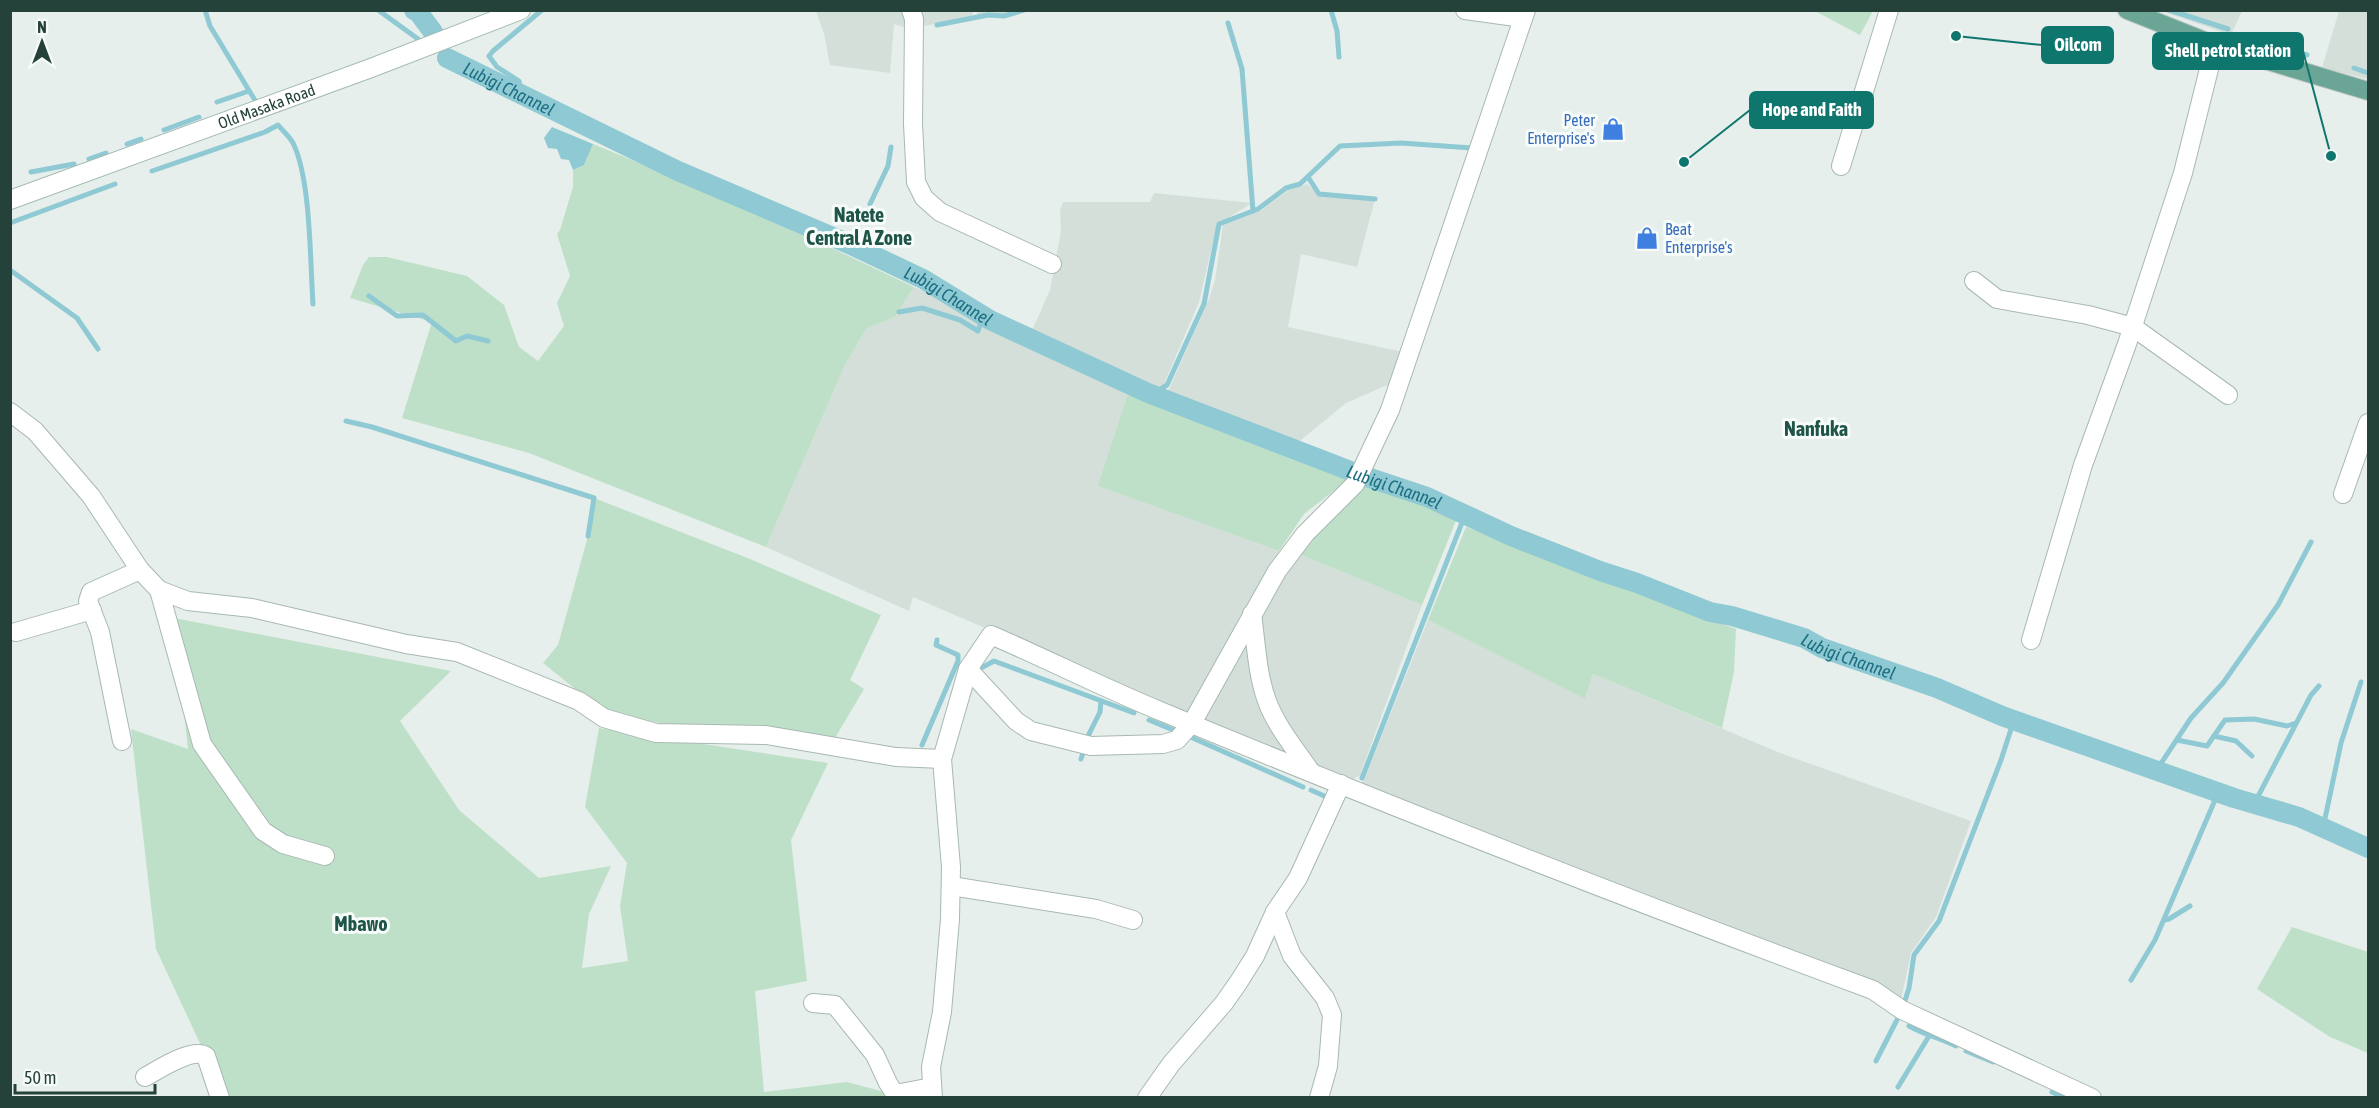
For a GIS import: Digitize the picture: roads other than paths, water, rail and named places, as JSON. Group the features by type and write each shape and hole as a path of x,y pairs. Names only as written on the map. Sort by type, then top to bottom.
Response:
{"main road":[{"path":"2127,10 2215,45 2368,91"}],"street":[{"path":"911,10 914,19 913,124 916,182 924,198 939,212 1052,264"},
{"path":"968,669 1016,721 1031,731 1091,746 1163,744 1177,740 1192,723 1277,571 1305,534 1355,484 1368,461 1390,410 1525,14 1465,10"},
{"path":"1841,166 1889,10"},
{"name":"Old Masaka Road","path":"10,200 388,62 513,12"},
{"path":"2031,640 2083,465 2133,327 2183,173 2215,45"},
{"path":"1974,281 1997,299 2088,315 2133,327 2228,396"},
{"path":"10,412 35,431 91,496 140,570 159,590 188,601 252,608 406,644 457,652 579,701 604,718 656,733 766,735 896,757 942,759"},
{"path":"2343,494 2368,423"},
{"path":"122,741 100,632 88,601 91,592 140,570"},
{"path":"159,590 202,744 264,831 283,844 324,856"},
{"path":"16,632 92,610"},
{"path":"1252,614 1266,700 1272,713 1311,772"},
{"path":"813,1003 835,1005 875,1055 895,1094 932,1092 931,1067 942,1012 951,886 942,759 968,669 991,634 1192,723 1311,772 1498,847 1873,990 1902,1010 2092,1098"},
{"path":"1146,1098 1171,1064 1224,1003 1255,956 1275,912 1298,878 1341,784"},
{"path":"951,886 1085,907 1134,920"},
{"path":"1275,912 1292,956 1325,998 1332,1015 1328,1066 1319,1098"},
{"path":"145,1077 191,1054 202,1053 206,1056 220,1098"}],"water":[{"path":"552,127 593,144 584,165 573,170 569,160 561,159 557,149 548,148 544,138"}],"waterway":[{"path":"205,10 210,26 256,102"},
{"path":"378,10 418,39"},
{"name":"Lubigi Channel","path":"414,10 433,32"},
{"path":"522,95 519,81 497,67 489,56 542,10"},
{"path":"937,25 988,15 1004,16 1024,10"},
{"path":"1331,10 1337,31 1339,57"},
{"path":"2169,10 2228,29"},
{"path":"1228,23 1242,69 1253,211"},
{"path":"2278,46 2307,55"},
{"name":"Lubigi Channel","path":"447,58 678,171 849,244 923,279 990,320 1148,393 1361,475 1427,497 1511,536 1600,571 1710,612 1732,616 1804,638 1822,648 1937,688 2002,716 2234,798 2299,817 2368,848"},
{"path":"2354,68 2368,73"},
{"path":"217,102 249,91"},
{"path":"164,130 199,117"},
{"path":"152,171 265,132 278,125 293,143 303,177 309,221 313,304"},
{"path":"127,144 141,139"},
{"path":"1148,393 1167,385 1204,304 1219,224 1258,209 1286,188 1300,184 1340,146 1401,143 1472,148"},
{"path":"870,204 888,166 891,147"},
{"path":"89,159 106,153"},
{"path":"31,172 74,164"},
{"path":"1308,177 1319,194 1375,199"},
{"path":"10,223 115,184"},
{"path":"10,270 77,318 98,349"},
{"path":"369,296 397,316 423,315 456,341 467,336 488,341"},
{"path":"899,312 922,308 960,320 978,331 983,316"},
{"path":"346,421 372,427 594,498 588,536"},
{"path":"1362,778 1465,515"},
{"path":"2156,771 2191,718 2223,683 2278,605 2311,542"},
{"path":"922,745 958,661 958,655 936,645 937,640"},
{"path":"981,668 994,661 1134,713"},
{"path":"2323,828 2341,743 2361,682"},
{"path":"2254,804 2311,695 2319,686"},
{"path":"1081,759 1089,734 1100,712 1101,701"},
{"path":"2177,740 2207,746 2225,720 2254,719 2287,726 2296,723"},
{"path":"1149,720 1178,732"},
{"path":"1876,1061 1902,1010 1909,988 1914,955 1939,921 2001,760 2014,720"},
{"path":"1186,735 1303,787"},
{"path":"2214,736 2236,741 2252,756"},
{"path":"1311,790 1331,799"},
{"path":"2131,980 2155,940 2218,793"},
{"path":"2164,920 2190,906"},
{"path":"1909,1026 1956,1046"},
{"path":"1898,1087 1929,1036"},
{"path":"1966,1051 1993,1062"},
{"path":"2052,1092 2065,1098"}],"place":[{"name":"Oilcom","path":"1956,36"},
{"name":"Peter Enterprise's","path":"1613,129"},
{"name":"Shell petrol station","path":"2331,156"},
{"name":"Hope and Faith","path":"1684,162"},
{"name":"Beat Enterprise's","path":"1647,238"}],"district":[{"name":"Natete Central A Zone","path":"859,226"},
{"name":"Nanfuka","path":"1816,428"},
{"name":"Mbawo","path":"361,923"}]}
